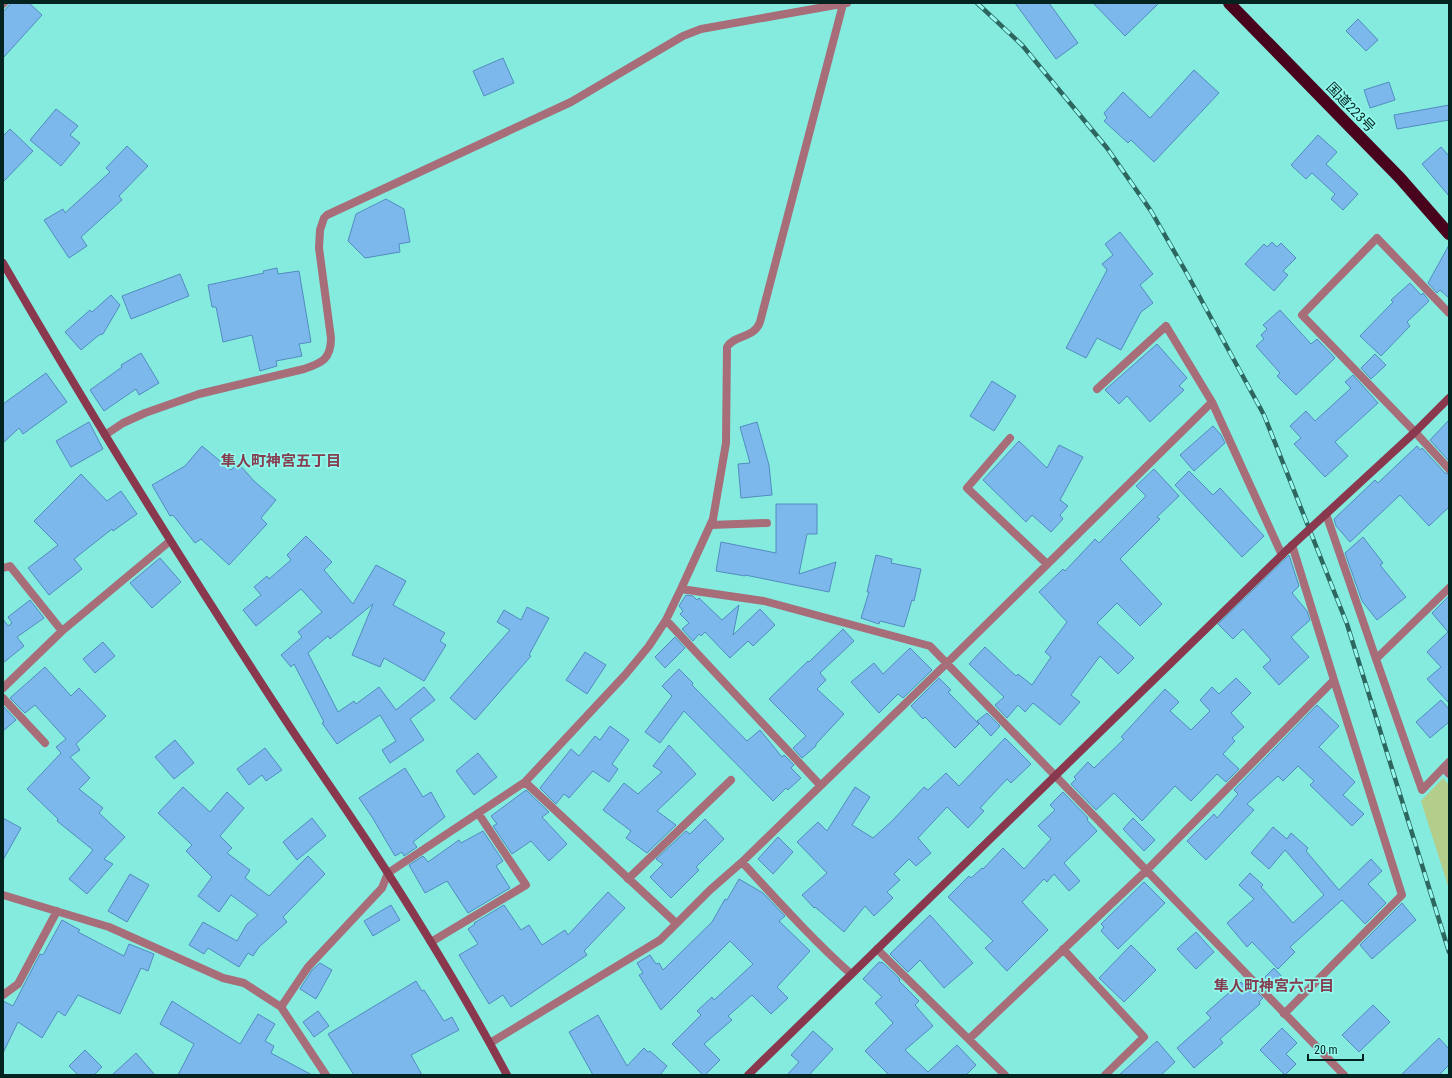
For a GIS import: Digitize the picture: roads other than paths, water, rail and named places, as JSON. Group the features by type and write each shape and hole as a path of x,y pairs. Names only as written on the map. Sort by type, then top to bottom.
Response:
{"highway":[{"name":"国道223号","path":"1229,3 1400,178 1449,234"}],"street":[{"path":"105,435 123,423 199,394 304,369 325,360 330,350 331,338 320,257 319,236 324,218 327,215 571,102 683,36 701,29 845,4 760,322 753,332 730,343 727,347 726,443 711,525 666,620 649,646 625,675 525,782 388,873 382,888 308,967 281,1007"},
{"path":"1449,313 1377,238 1302,315 1449,469"},
{"path":"3,264 61,363 170,541 287,722 388,873 431,942 507,1075"},
{"path":"1097,389 1166,326 1212,402 1287,550 1334,680 1402,895 1284,1014"},
{"path":"748,1075 1287,550 1415,432 1449,398"},
{"path":"490,1043 660,940 710,890 742,862 947,663 1212,402"},
{"path":"1010,438 967,488 1047,564"},
{"path":"1326,514 1422,790 1447,768"},
{"path":"711,525 767,523"},
{"path":"3,688 62,631 170,541"},
{"path":"3,568 10,566 62,631"},
{"path":"1376,659 1449,588"},
{"path":"682,589 764,601 930,646 1342,1074"},
{"path":"666,620 820,785"},
{"path":"969,1039 1146,870 1334,680"},
{"path":"3,698 45,743"},
{"path":"628,879 731,780"},
{"path":"525,782 676,923"},
{"path":"431,942 526,884 478,813"},
{"path":"742,862 783,908 851,974"},
{"path":"3,895 109,928 222,978 244,983 281,1007 326,1075"},
{"path":"3,995 18,984 57,911"},
{"path":"877,949 1004,1075"},
{"path":"1063,949 1144,1037 1105,1075"}],"railway":[{"path":"977,3 1022,45 1107,148 1151,211 1264,415 1347,624 1449,952"}],"district":[{"name":"隼人町神宮五丁目","path":"281,461"},
{"name":"隼人町神宮六丁目","path":"1274,986"}]}
